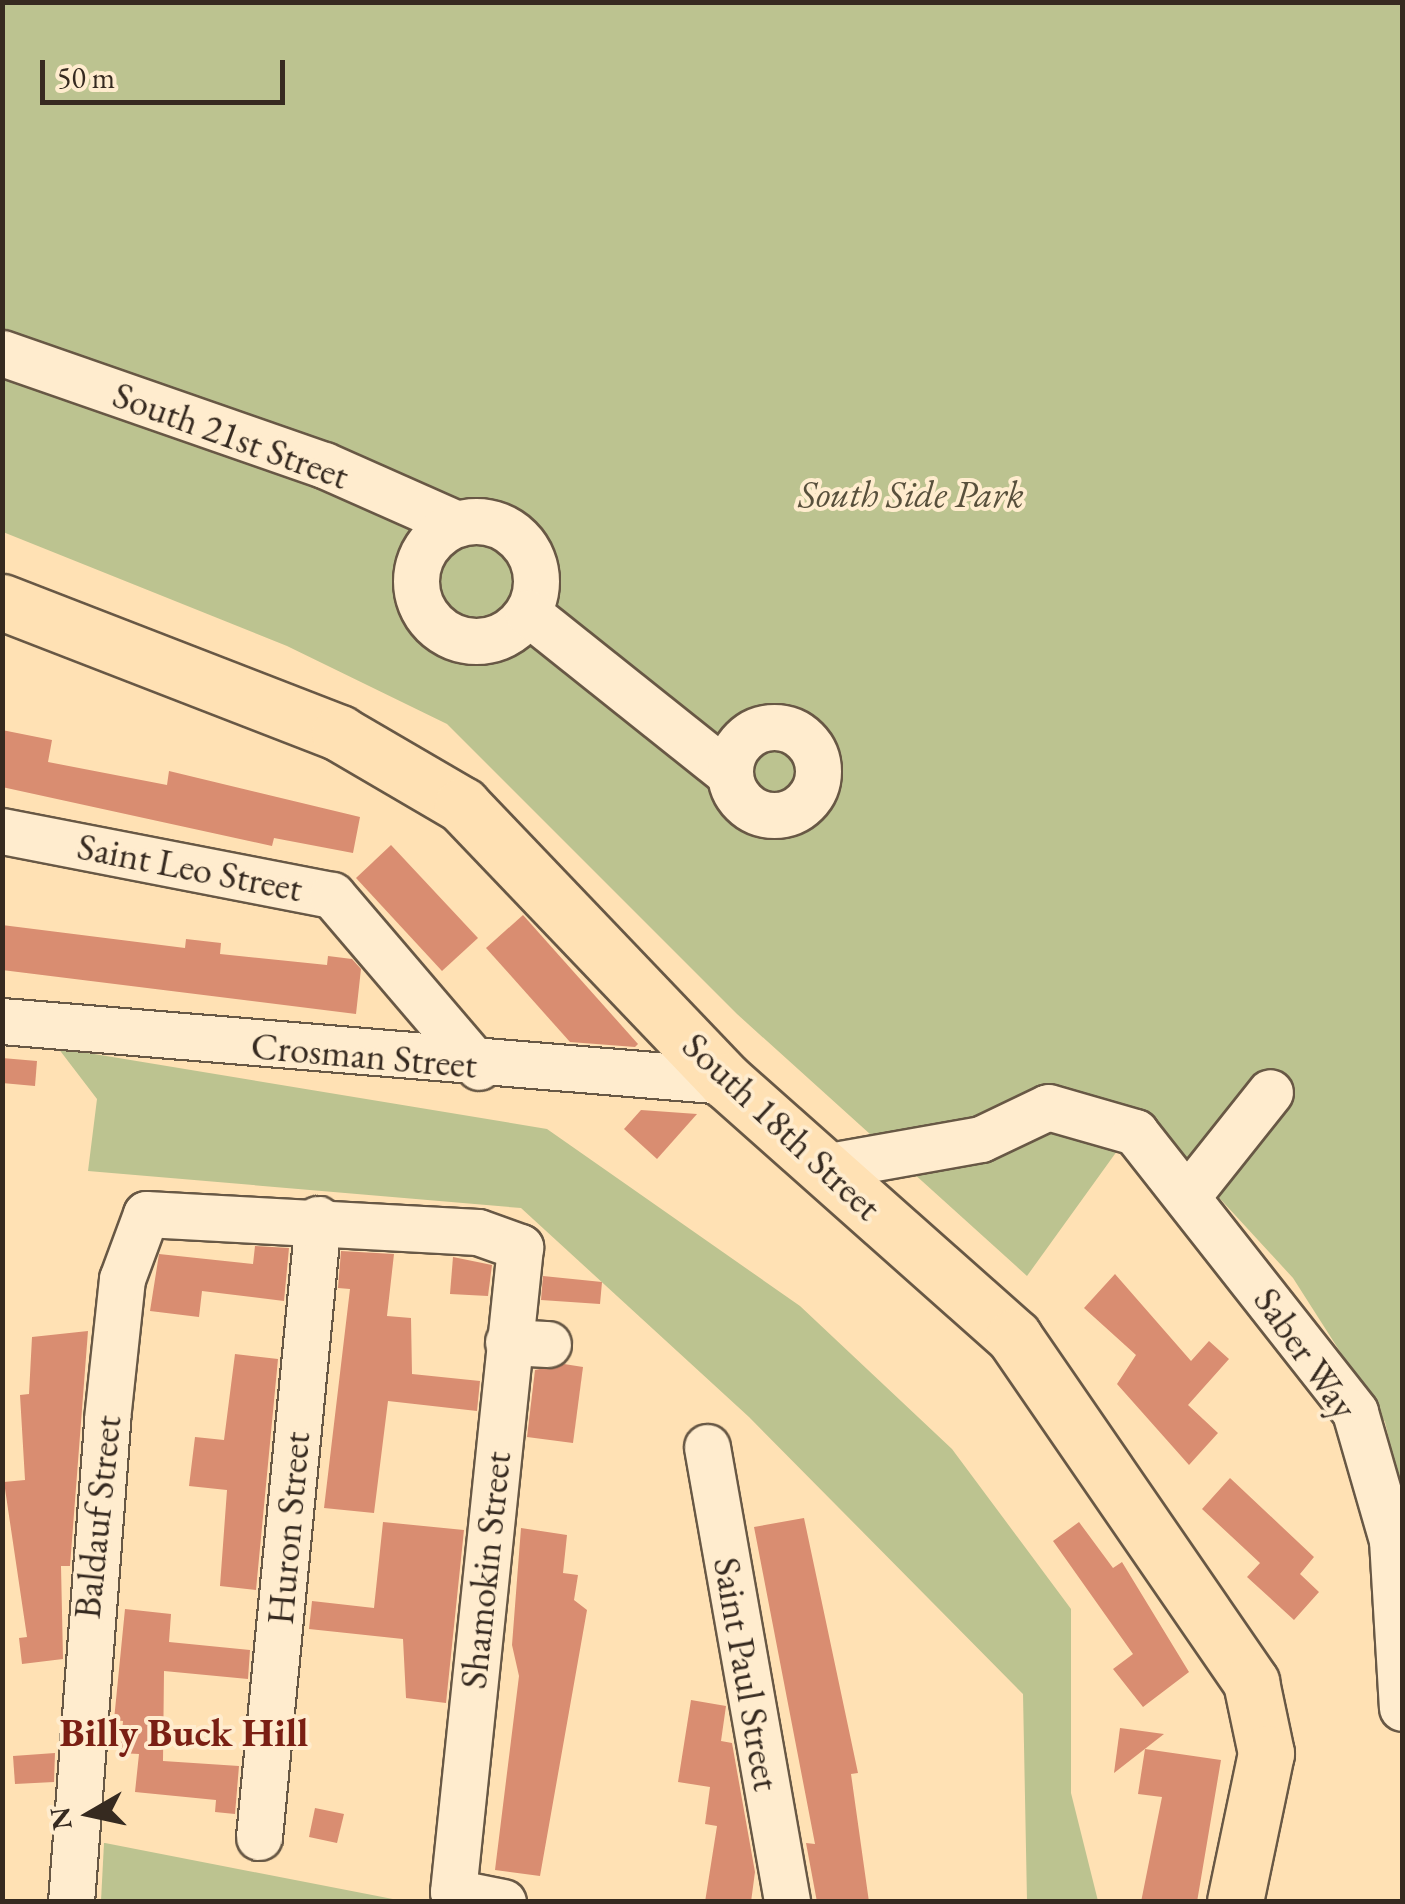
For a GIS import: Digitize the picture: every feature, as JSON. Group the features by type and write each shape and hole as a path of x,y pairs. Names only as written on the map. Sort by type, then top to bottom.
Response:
{"main road":[{"name":"South 18th Street","path":"2,602 406,767 462,805 558,898 726,1081 1014,1337 1057,1388 1251,1682 1265,1771 1235,1902"}],"street":[{"name":"South 21st Street","path":"2,353 324,465 457,524"},
{"path":"493,523 523,544 536,578 528,613 495,639 436,627 416,590 416,569 438,534 457,524 493,523"},
{"path":"528,613 730,774"},
{"name":"Saint Leo Street","path":"2,830 332,895 479,1066"},
{"name":"Crosman Street","path":"2,1020 479,1066 726,1081"},
{"path":"1189,1194 1270,1092"},
{"name":"Saber Way","path":"824,1167 981,1139 1048,1107 1134,1132 1189,1194 1354,1412 1392,1540 1402,1708"},
{"name":"Baldauf Street","path":"71,1902 87,1608 118,1314 146,1214 318,1220"},
{"name":"Shamokin Street","path":"318,1220 478,1232 520,1247 528,1344 454,1892 503,1902"},
{"name":"Huron Street","path":"259,1837 318,1220"},
{"name":"Saint Paul Street","path":"707,1447 788,1902"}],"green space":[{"name":"South Side Park","path":"2,3 1402,3 1402,1497 1385,1422 1293,1278 1143,1115 1027,1276 737,1014 447,724 287,646 3,532"},
{"path":"58,1048 547,1129 800,1306 952,1449 1071,1609 1071,1793 1098,1901 1027,1901 1023,1694 749,1417 521,1208 88,1171 97,1099"},
{"path":"105,1843 403,1901 101,1901"}],"building":[{"path":"2,730 52,740 48,762 167,785 169,771 360,817 353,853 274,838 272,846 2,787"},
{"path":"391,845 478,938 442,971 356,878"},
{"path":"523,915 638,1044 635,1047 570,1042 486,948"},
{"path":"2,925 185,948 186,939 221,943 220,954 327,965 328,956 352,959 361,969 356,1014 2,970"},
{"path":"2,1058 37,1061 35,1086 2,1083"},
{"path":"641,1110 697,1114 657,1159 624,1129"},
{"path":"255,1246 289,1248 284,1301 202,1291 199,1317 150,1311 159,1254 253,1264"},
{"path":"341,1251 394,1254 387,1316 411,1318 412,1374 480,1381 477,1411 388,1401 374,1513 324,1508 350,1289 338,1288"},
{"path":"453,1257 492,1265 488,1296 450,1294"},
{"path":"1115,1274 1191,1361 1209,1341 1229,1359 1188,1405 1218,1433 1189,1465 1117,1384 1136,1355 1084,1308"},
{"path":"543,1276 602,1282 600,1304 541,1300"},
{"path":"88,1331 70,1566 61,1566 63,1659 22,1664 19,1638 27,1637 4,1482 25,1480 20,1395 29,1394 32,1337"},
{"path":"235,1354 278,1359 256,1590 220,1586 227,1490 189,1486 195,1437 224,1440"},
{"path":"564,1364 583,1367 573,1443 527,1437 535,1370"},
{"path":"1230,1478 1314,1557 1300,1574 1319,1592 1294,1620 1247,1577 1260,1563 1202,1509"},
{"path":"804,1518 858,1773 851,1774 869,1902 817,1902 806,1843 815,1844 754,1527"},
{"path":"383,1522 464,1530 446,1703 406,1698 403,1639 309,1629 312,1601 374,1608"},
{"path":"1079,1522 1113,1568 1122,1562 1189,1672 1143,1707 1113,1669 1133,1654 1053,1541"},
{"path":"521,1528 567,1535 563,1573 578,1575 574,1600 587,1610 540,1876 495,1870 519,1676 512,1645"},
{"path":"125,1609 171,1614 169,1642 250,1650 248,1679 164,1671 163,1761 239,1766 235,1814 215,1812 216,1800 135,1792 139,1754 120,1753 123,1721 114,1720"},
{"path":"691,1700 726,1706 721,1741 732,1743 755,1872 751,1902 705,1902 717,1826 705,1824 710,1787 678,1782"},
{"path":"1120,1728 1164,1734 1114,1773"},
{"path":"1145,1749 1221,1760 1197,1902 1141,1902 1162,1797 1138,1794"},
{"path":"55,1753 54,1782 15,1784 13,1756"},
{"path":"315,1808 344,1814 337,1843 309,1837"}],"district":[{"name":"Billy Buck Hill","path":"184,1732"}]}
